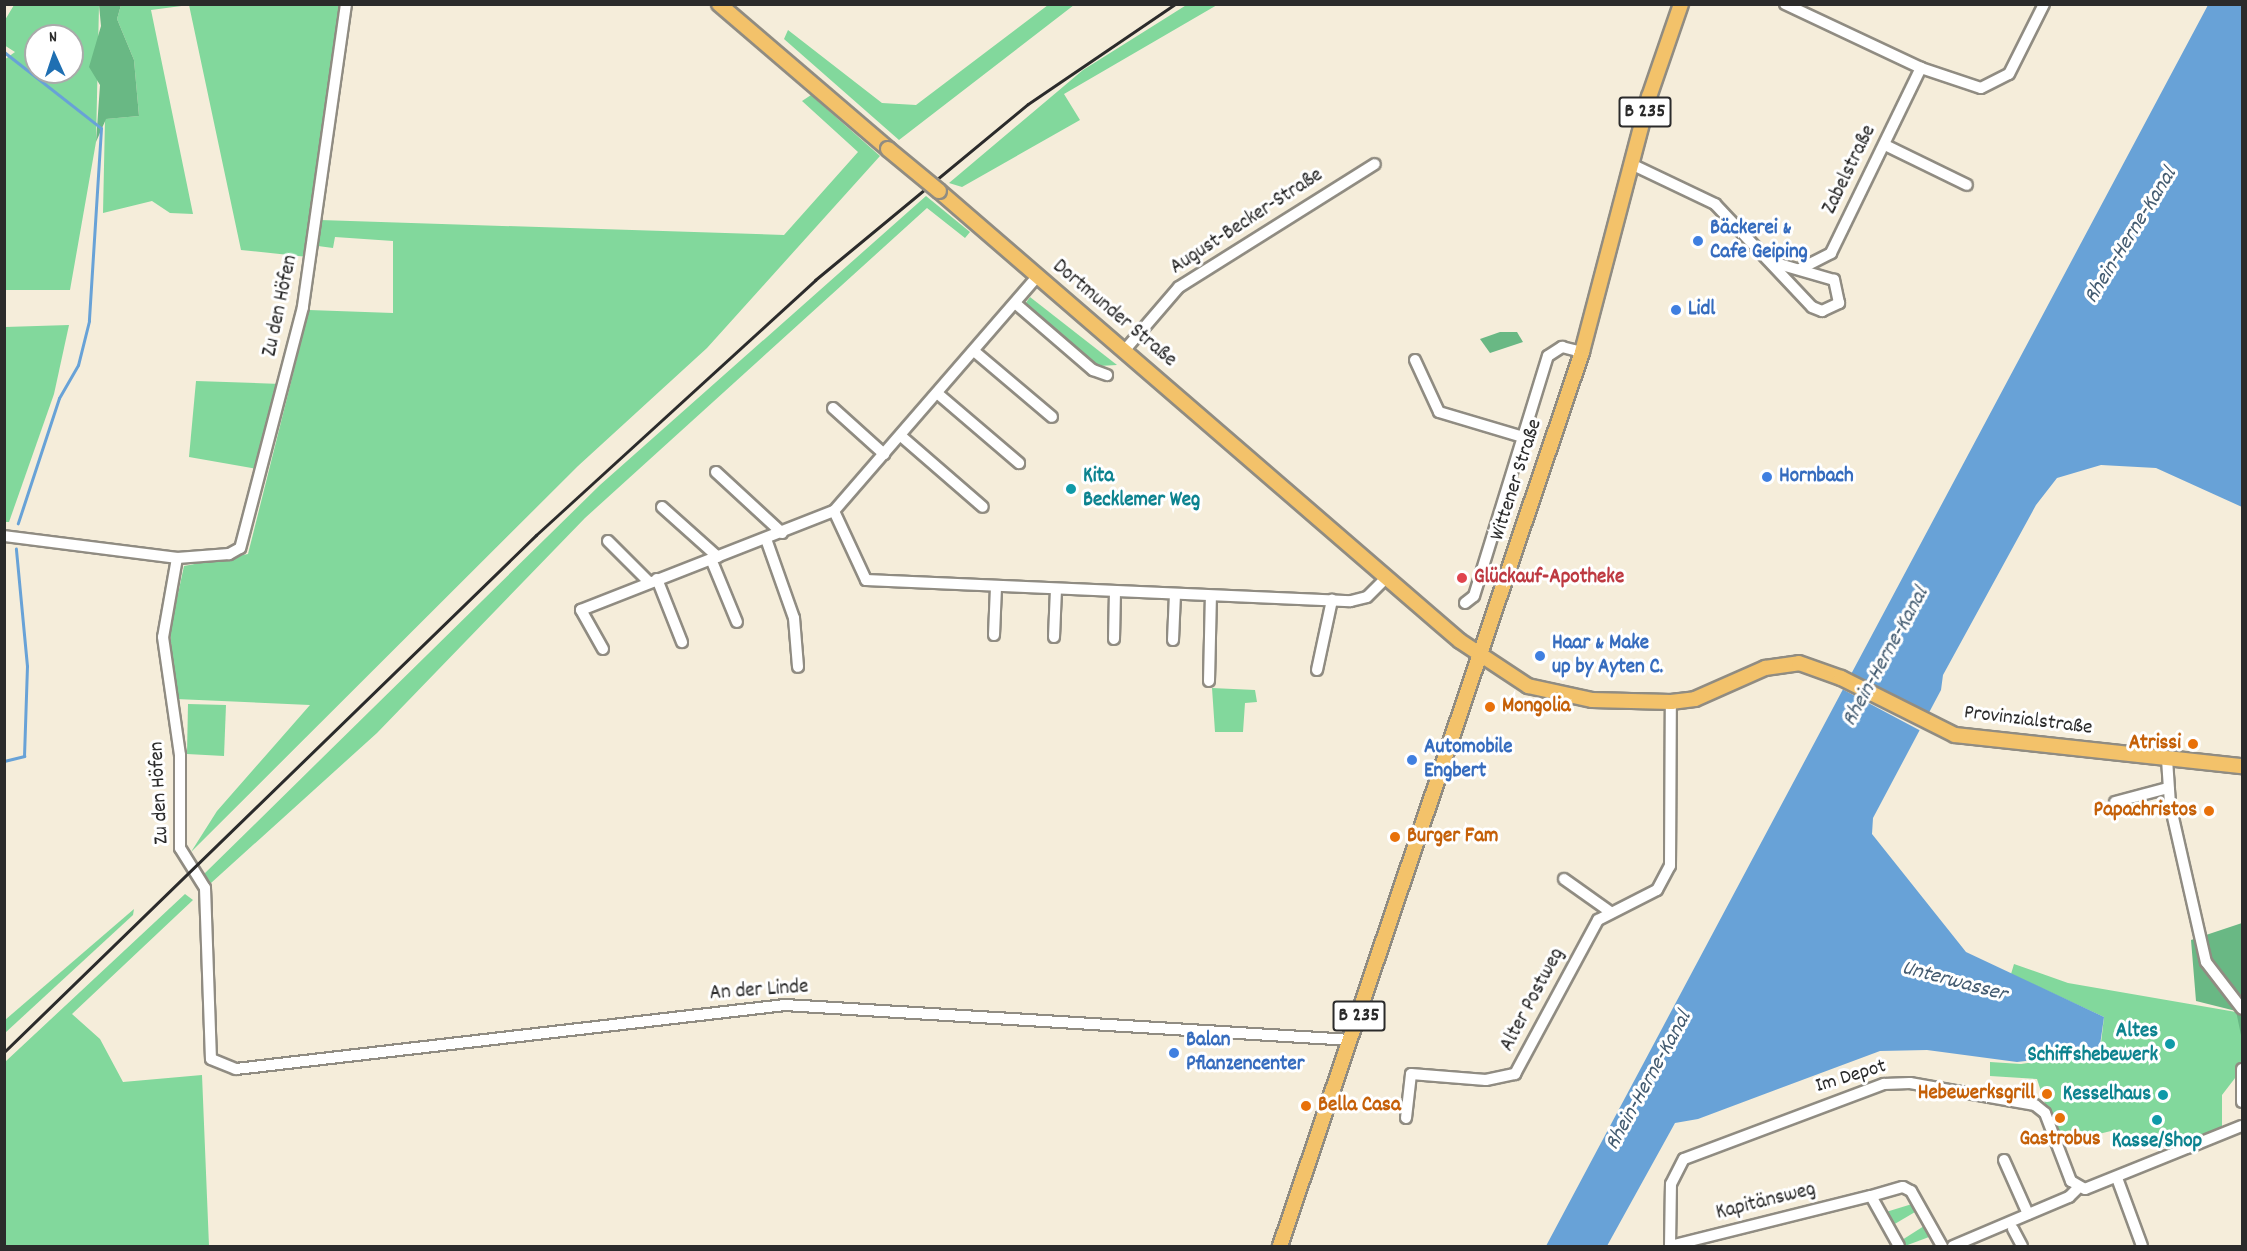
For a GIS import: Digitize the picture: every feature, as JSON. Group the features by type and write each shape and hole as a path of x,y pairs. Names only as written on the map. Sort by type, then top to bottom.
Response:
{"main road":[{"name":"Dortmunder Straße","path":"719,4 1387,578 1481,656"},
{"name":"Wittener Straße","path":"1280,1246 1582,352 1660,59 1681,4"},
{"name":"Provinzialstraße","path":"1481,656 1528,686 1592,700 1671,702 1695,699 1782,664 1805,665 1841,678 1929,724 1976,739 2242,766"}],"street":[{"name":"Zu den Höfen","path":"4,536 177,558 229,554 240,548 309,279 346,4"},
{"path":"1785,4 1921,69 1972,87 1997,83 2009,74 2044,4"},
{"name":"Zabelstraße","path":"1797,270 1815,266 1831,253 1921,69"},
{"path":"1885,145 1967,184"},
{"name":"August-Becker-Straße","path":"1124,351 1179,287 1375,164"},
{"path":"1633,165 1715,204 1812,307 1822,311 1839,303 1834,280 1772,262"},
{"path":"603,650 581,610 834,511 1037,277"},
{"path":"1015,303 1094,370 1107,375"},
{"name":"Wittener Straße","path":"1465,603 1474,596 1548,356 1562,347 1582,352"},
{"path":"974,351 1052,417"},
{"path":"1415,360 1440,412 1523,437"},
{"path":"938,393 1019,463"},
{"path":"833,408 884,454"},
{"path":"901,436 983,507"},
{"path":"716,472 782,533"},
{"path":"662,507 714,558 737,622"},
{"path":"834,511 866,580 996,588 1332,600 1367,597 1387,578"},
{"path":"766,539 794,618 798,668"},
{"path":"608,541 653,581 682,642"},
{"name":"Zu den Höfen","path":"177,558 163,646 180,755 180,848 205,888 210,1059"},
{"path":"994,635 996,588"},
{"path":"1054,637 1056,590"},
{"path":"1114,639 1115,592"},
{"path":"1173,640 1175,595"},
{"path":"1209,681 1211,596"},
{"path":"1317,670 1332,600"},
{"path":"1564,879 1609,911 1644,900 1657,890 1670,866 1671,702"},
{"path":"2167,759 2168,788 2206,962 2242,1008"},
{"path":"2115,802 2168,788"},
{"name":"Alter Postweg","path":"1406,1118 1411,1074 1486,1080 1515,1074 1598,920 1609,911"},
{"name":"An der Linde","path":"210,1059 236,1069 785,1005 1350,1040"},
{"path":"2242,1069 2242,1102"},
{"name":"Im Depot","path":"1670,1246 1671,1184 1684,1159 1889,1083 2034,1105 2045,1113 2066,1171 2079,1187"},
{"path":"1953,1246 2028,1214 2079,1187 2117,1178 2242,1126"},
{"path":"2004,1160 2028,1214"},
{"path":"2117,1178 2142,1246"},
{"name":"Kapitänsweg","path":"1670,1246 1903,1187 1911,1191 1942,1246"},
{"path":"1871,1196 1899,1246"},
{"path":"2013,1230 2022,1246"}],"green space":[{"path":"1188,4 1217,5 1064,94 1080,120 962,187 949,183 1083,70"},
{"path":"14,5 99,5 96,142 70,290 5,290 4,60 15,52 4,45 5,20"},
{"path":"99,5 121,5 117,19 134,60 139,116 106,119 96,142 100,85 89,67 101,26"},
{"path":"121,5 189,5 151,10 193,214 170,213 152,201 103,213 105,119 139,116 134,60 117,19"},
{"path":"189,5 341,5 308,257 241,250"},
{"path":"1048,5 1074,5 899,140 784,39 788,30 882,103 916,105"},
{"path":"811,95 880,156 707,348 578,466 191,852 217,811 310,705 176,699 170,631 184,566 248,554 309,310 393,313 393,241 335,237 333,248 318,246 320,220 784,235 858,152 802,101"},
{"path":"926,196 970,232 965,238 927,208 585,518 377,733 211,883 204,874 600,485"},
{"path":"1030,297 1117,365 1099,366 1025,304"},
{"path":"69,325 54,394 9,522 5,522 5,327"},
{"path":"1500,332 1517,332 1523,342 1490,353 1480,339"},
{"path":"196,381 281,384 258,469 189,457"},
{"path":"1212,688 1255,690 1257,702 1245,703 1243,732 1215,732"},
{"path":"188,704 226,705 224,756 187,754"},
{"path":"185,894 193,900 72,1014 100,1039 123,1082 202,1075 209,1246 5,1246 5,1062"},
{"path":"134,909 133,915 5,1033 5,1020"},
{"path":"2242,923 2242,1040 2236,1011 2196,1001 2191,940"},
{"path":"2014,964 2068,983 2236,1012 2242,1023 2242,1069 2222,1095 2222,1129 2163,1148 2111,1131 2058,1144 2037,1079 1990,1076 1990,1062 2021,1064 2100,1052 2104,1017 2011,974"},
{"path":"1912,1204 1915,1212 1893,1225 1886,1212"},
{"path":"1924,1226 1929,1237 1905,1246 1902,1240"}],"water":[{"path":"2208,5 2242,5 2242,507 2156,468 2101,465 2057,478 2036,505 1943,675 1941,690 1873,818 1872,834 1966,952 2104,1017 2099,1052 2017,1062 1927,1050 1880,1051 1698,1119 1675,1123 1607,1246 1546,1246"}],"pier":[{"path":"1851,673 1930,715 1921,731 1842,689"}],"waterway":[{"path":"4,52 101,128 89,321 78,365 59,398 18,523"},
{"path":"4,761 24,756 27,666 16,549"}],"railway":[{"path":"4,1052 536,535 815,280 1028,104 1175,4"}],"place":[{"name":"Bäckerei & Cafe Geiping","path":"1698,241"},
{"name":"Lidl","path":"1676,310"},
{"name":"Hornbach","path":"1767,477"},
{"name":"Kita Becklemer Weg","path":"1071,489"},
{"name":"Glückauf-Apotheke","path":"1462,578"},
{"name":"Haar & Make up by Ayten C.","path":"1540,656"},
{"name":"Mongolia","path":"1490,707"},
{"name":"Atrissi","path":"2193,744"},
{"name":"Automobile Engbert","path":"1412,760"},
{"name":"Papachristos","path":"2209,811"},
{"name":"Burger Fam","path":"1395,837"},
{"name":"Altes Schiffshebewerk","path":"2170,1044"},
{"name":"Balan Pflanzencenter","path":"1174,1053"},
{"name":"Hebewerksgrill","path":"2047,1094"},
{"name":"Kesselhaus","path":"2163,1095"},
{"name":"Bella Casa","path":"1306,1106"},
{"name":"Gastrobus","path":"2060,1118"},
{"name":"Kasse/Shop","path":"2157,1120"}],"water label":[{"name":"Rhein-Herne-Kanal","path":"2131,236"},
{"name":"Rhein-Herne-Kanal","path":"1886,657"},
{"name":"Unterwasser","path":"1954,982"},
{"name":"Rhein-Herne-Kanal","path":"1649,1081"}]}
